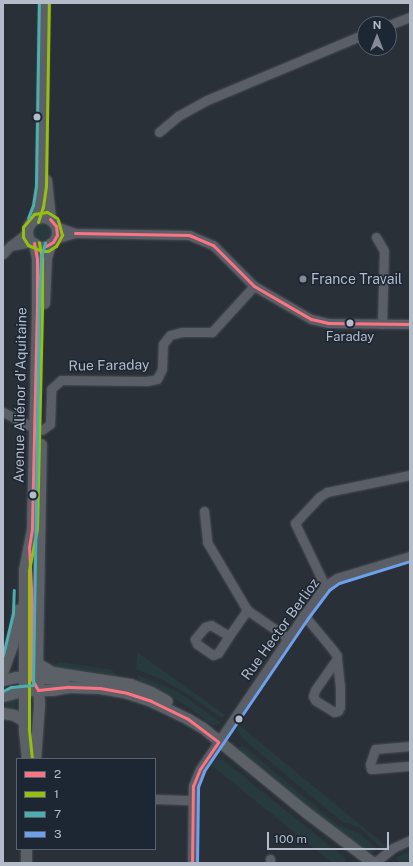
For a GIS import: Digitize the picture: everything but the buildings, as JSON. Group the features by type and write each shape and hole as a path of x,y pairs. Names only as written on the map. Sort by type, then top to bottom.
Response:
{"main road":[{"path":"44,3 41,185 38,206 33,220 31,239 42,246 52,242 53,223 46,185 49,3"},
{"path":"33,220 41,217 53,223"},
{"name":"Avenue Aliénor d'Aquitaine","path":"31,239 37,274 38,429"},
{"name":"Avenue Aliénor d'Aquitaine","path":"3,670 12,645 18,614 20,578 24,570 32,529 32,481 38,429 46,258 52,242"},
{"name":"Avenue Aliénor d'Aquitaine","path":"31,678 37,662 40,489 37,444"},
{"name":"Avenue Aliénor d'Aquitaine","path":"29,547 32,608 31,678"},
{"name":"Avenue Aliénor d'Aquitaine","path":"24,570 31,678"},
{"path":"37,662 52,672 82,678"},
{"path":"31,678 31,722 36,742 34,758"},
{"path":"3,680 31,678 100,679 130,684 151,692 174,706 188,719 351,848 373,863"},
{"path":"3,696 31,690 69,687 108,689 127,693 151,701 188,719"},
{"path":"27,758 24,721 31,690"},
{"path":"3,713 14,715 24,721"},
{"path":"26,850 26,863"},
{"path":"32,850 32,863"}],"street":[{"path":"397,22 410,17"},
{"path":"159,132 193,106 357,37"},
{"path":"53,223 75,233"},
{"path":"52,242 75,233 189,235 213,245 254,286 311,319 328,323 410,324"},
{"path":"376,237 384,251 382,324"},
{"path":"3,254 10,246 31,239"},
{"name":"Rue Faraday","path":"38,429 50,424 51,389 61,380 147,381 157,379 162,369 163,344 170,335 182,332 212,332 254,286"},
{"path":"3,412 38,429"},
{"path":"325,586 295,523 319,497 327,492 410,475"},
{"path":"204,511 207,542 247,610 288,638"},
{"name":"Rue Hector Berlioz","path":"192,863 193,786 196,777 304,615 325,586 337,578 410,556"},
{"path":"229,636 247,610"},
{"path":"304,615 333,650 337,659 340,686 340,707 338,711 334,712 315,700 313,696 315,690 337,659"},
{"path":"410,746 375,749 370,764 371,769 410,766"},
{"path":"156,799 193,800"},
{"path":"373,863 393,848 410,840"}],"green space":[{"path":"42,222 48,225 51,231 48,237 42,240 36,237 33,231 36,225"},
{"path":"137,652 225,715 222,718 192,697 161,679 136,669"},
{"path":"59,662 112,670 118,677 90,671 68,672 51,667"},
{"path":"137,675 178,692 220,722 220,724 212,725 169,695 141,682"},
{"path":"15,697 16,706 14,711 3,708 3,703"},
{"path":"239,725 386,846 382,849 359,827 341,821 242,738 237,728"},
{"path":"242,745 338,825 359,833 376,848 376,851 370,854 292,794 238,750"},
{"path":"222,759 346,859 345,863 332,863 211,765 216,760"},
{"path":"410,851 410,863 399,863 396,857"}],"transit line":[{"name":"7","path":"28,218 33,205 36,185 39,3"},
{"name":"1","path":"38,222 43,207 46,185 49,3"},
{"name":"1","path":"57,218 47,212 34,214 23,227 23,237 28,245 42,251 48,251 56,246 62,235 58,220"},
{"name":"2","path":"46,246 53,242 57,235 56,226 50,219"},
{"name":"2","path":"75,233 189,235 213,245 254,286 311,319 328,323 410,324"},
{"name":"1","path":"32,758 29,728 29,570 37,529 42,304 42,258 39,242"},
{"name":"2","path":"34,243 37,258 37,304 32,529 29,547 32,608 31,678 38,690 69,687 100,688 127,693 151,701 188,719 218,742"},
{"name":"7","path":"3,691 11,687 33,685 39,295 41,257 45,243"},
{"name":"3","path":"197,863 198,787 204,771 308,618 329,590 339,583 410,561"},
{"name":"7","path":"3,655 13,613 14,590"},
{"name":"2","path":"192,863 193,786 200,769 218,742"}],"place":[{"name":"France Travail","path":"303,279"},
{"name":"Faraday","path":"350,323"}]}
